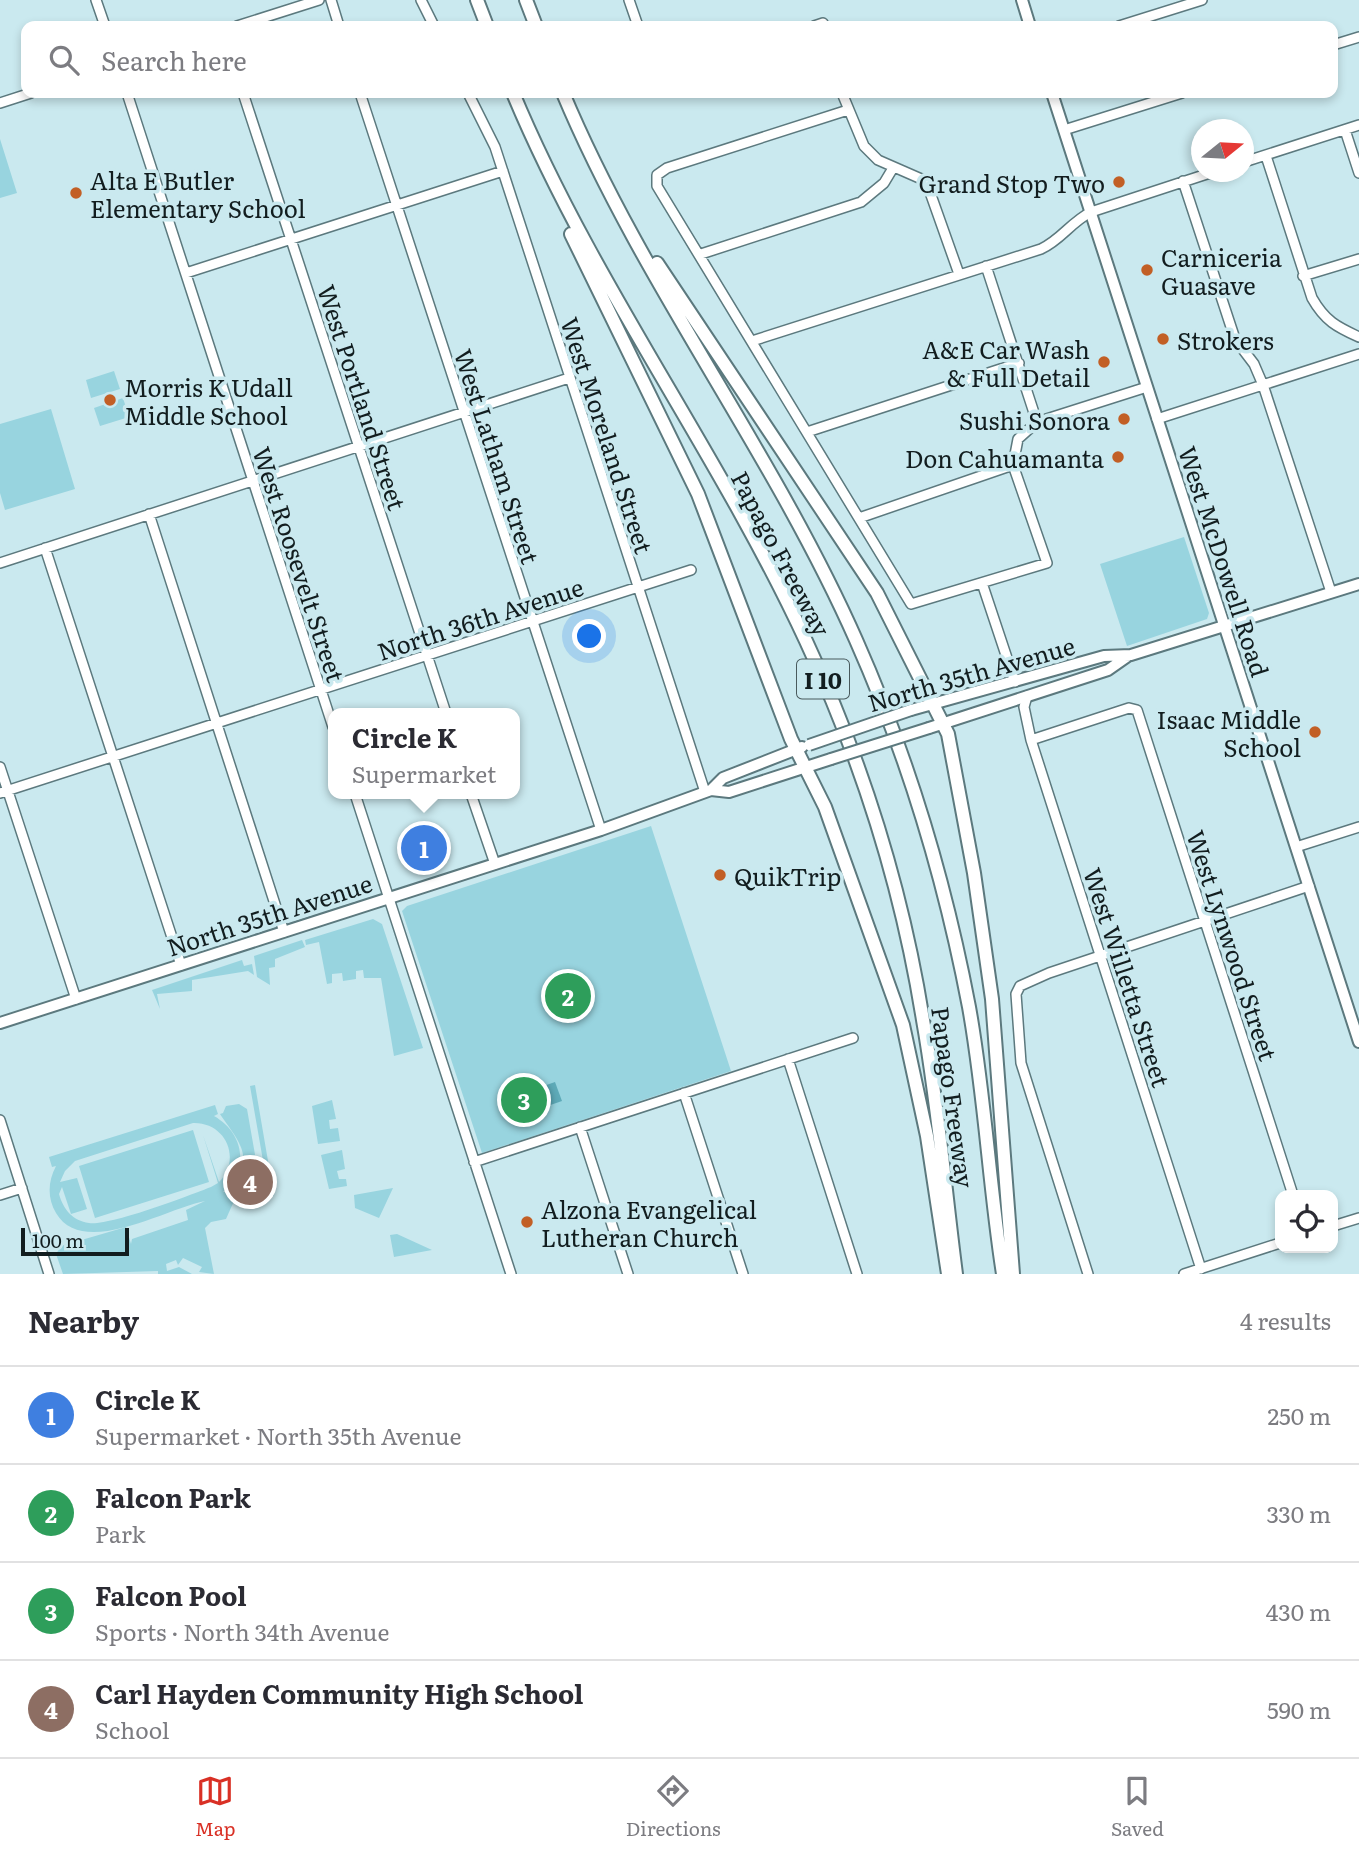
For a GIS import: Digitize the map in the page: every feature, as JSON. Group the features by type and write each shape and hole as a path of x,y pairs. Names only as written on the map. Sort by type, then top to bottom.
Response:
{"highway":[{"path":"477,0 485,21"},
{"path":"526,0 534,21"},
{"name":"Papago Freeway","path":"515,98 533,140 596,266 771,569 808,644 859,770 891,871 914,967 930,1064 956,1274"},
{"name":"Papago Freeway","path":"565,98 626,225 782,493 826,577 897,741 943,893 969,1009 1003,1274"},
{"path":"533,140 576,246 632,354 698,494 802,747 812,765 903,1026 927,1136 948,1274"},
{"path":"595,163 706,339 877,593 928,705 948,734 972,860 987,961 1013,1274"}],"main road":[{"path":"1021,0 1028,21"},
{"name":"West McDowell Road","path":"1054,98 1359,1042"},
{"name":"North 35th Avenue","path":"0,1023 601,830 708,791 723,778 802,747 928,705 1104,656 1130,655 1359,584"},
{"name":"North 35th Avenue","path":"708,791 729,792 1108,670 1130,655"}],"street":[{"path":"96,0 103,21"},
{"path":"253,21 319,0"},
{"path":"331,0 337,21"},
{"path":"421,0 431,21"},
{"path":"629,0 636,21"},
{"path":"1135,21 1202,0"},
{"path":"1338,43 1359,37"},
{"path":"0,103 21,96"},
{"name":"West Roosevelt Street","path":"129,98 328,712"},
{"name":"West Portland Street","path":"245,98 444,708"},
{"name":"West Latham Street","path":"362,98 601,830"},
{"name":"West Moreland Street","path":"471,98 489,132 503,171 638,588 708,791"},
{"path":"844,98 864,146 893,168 905,170 926,181 936,201 959,274"},
{"path":"1064,130 1166,98"},
{"path":"848,110 667,169 657,175 657,186 701,254 911,604 1047,563 1013,465 1018,439 1037,422 1147,387"},
{"path":"1254,159 1359,125"},
{"path":"1345,130 1359,173"},
{"path":"1266,156 1303,276 1321,314 1335,328 1359,337"},
{"path":"701,254 861,202 884,183 893,168"},
{"path":"186,273 503,171"},
{"path":"752,341 1051,244 1078,218 1191,179"},
{"path":"1183,181 1235,339 1254,364 1263,385 1331,593"},
{"path":"1303,276 1359,258"},
{"path":"986,266 1037,422"},
{"path":"1157,419 1359,354"},
{"path":"807,432 1019,363"},
{"path":"0,563 569,378"},
{"path":"859,518 1013,465"},
{"path":"149,514 284,932"},
{"path":"45,548 181,965"},
{"name":"North 36th Avenue","path":"4,791 691,570"},
{"path":"982,583 1015,681"},
{"name":"West Willetta Street","path":"1027,696 1024,710 1031,740 1201,1269"},
{"name":"West Lynwood Street","path":"1031,740 1134,708 1291,1190"},
{"path":"0,767 4,791 76,999"},
{"path":"357,799 511,1274"},
{"path":"473,799 495,864"},
{"path":"1296,847 1359,827"},
{"path":"1088,1274 1021,1063 1016,994 1020,986 1027,980 1308,886"},
{"path":"474,1162 853,1038"},
{"path":"788,1059 857,1274"},
{"path":"684,1093 743,1274"},
{"path":"0,1120 49,1274"},
{"path":"580,1127 628,1274"},
{"path":"0,1195 22,1188"},
{"path":"1338,1224 1359,1218"},
{"path":"1184,1274 1275,1245"}],"shaded area":[{"path":"0,139 17,193 0,198"},
{"path":"114,371 120,389 91,398 86,380"},
{"path":"123,398 129,417 100,426 94,408"},
{"path":"51,409 75,489 5,510 0,493 0,424"},
{"path":"1184,537 1209,613 1207,619 1127,646 1100,564"},
{"path":"651,826 731,1071 482,1153 402,911 407,906"},
{"path":"373,919 382,924 423,1048 394,1056 381,978 364,978 363,970 356,971 356,979 343,981 342,973 332,974 332,983 327,984 319,942 306,945 305,940"},
{"path":"302,940 305,947 275,959 275,967 269,968 270,985 257,977 254,956"},
{"path":"242,960 244,966 252,964 254,975 248,971 192,980 192,991 157,994 160,1009 152,990"},
{"path":"555,1082 562,1101 510,1119 504,1100"},
{"path":"255,1085 274,1196 269,1195 250,1086"},
{"path":"332,1100 336,1119 329,1120 330,1129 338,1128 340,1141 318,1144 312,1106"},
{"path":"239,1104 247,1109 257,1166 254,1176 234,1198 228,1190 242,1168 242,1150 220,1114 226,1106"},
{"path":"215,1105 218,1114 214,1116 224,1123 237,1141 240,1162 232,1183 223,1192 227,1192 234,1201 226,1219 211,1222 205,1228 214,1274 199,1272 202,1267 183,1258 178,1265 176,1260 166,1264 167,1271 179,1267 192,1274 158,1274 158,1271 63,1274 56,1254 61,1246 126,1227 85,1232 69,1226 56,1213 51,1201 51,1178 56,1166 52,1167 49,1157","holes":["193,1123 205,1124 222,1135 230,1153 226,1173 219,1182 203,1135 218,1183 149,1210 114,1220 89,1223 78,1220 71,1214 87,1209 77,1178 60,1182 65,1171 75,1161","62,1187 71,1214 59,1194","205,1201 186,1210 188,1220 132,1239 131,1244 126,1227 189,1205"]},
{"path":"193,1130 209,1182 95,1218 79,1166"},
{"path":"342,1150 345,1169 337,1171 339,1179 346,1179 347,1186 329,1189 321,1155"},
{"path":"393,1188 379,1218 355,1208 354,1195"},
{"path":"397,1234 432,1250 394,1257 390,1235"}],"place":[{"name":"Grand Stop Two","path":"1119,182"},
{"name":"Alta E Butler Elementary School","path":"76,193"},
{"name":"Carniceria Guasave","path":"1147,270"},
{"name":"Strokers","path":"1163,339"},
{"name":"A&E Car Wash & Full Detail","path":"1104,362"},
{"name":"Morris K Udall Middle School","path":"110,400"},
{"name":"Sushi Sonora","path":"1124,419"},
{"name":"Don Cahuamanta","path":"1118,457"},
{"name":"Isaac Middle School","path":"1315,732"},
{"name":"Circle K","path":"424,848"},
{"name":"QuikTrip","path":"720,875"},
{"name":"Falcon Park","path":"568,996"},
{"name":"Falcon Pool","path":"524,1100"},
{"name":"Carl Hayden Community High School","path":"250,1182"},
{"name":"Alzona Evangelical Lutheran Church","path":"527,1222"}]}
